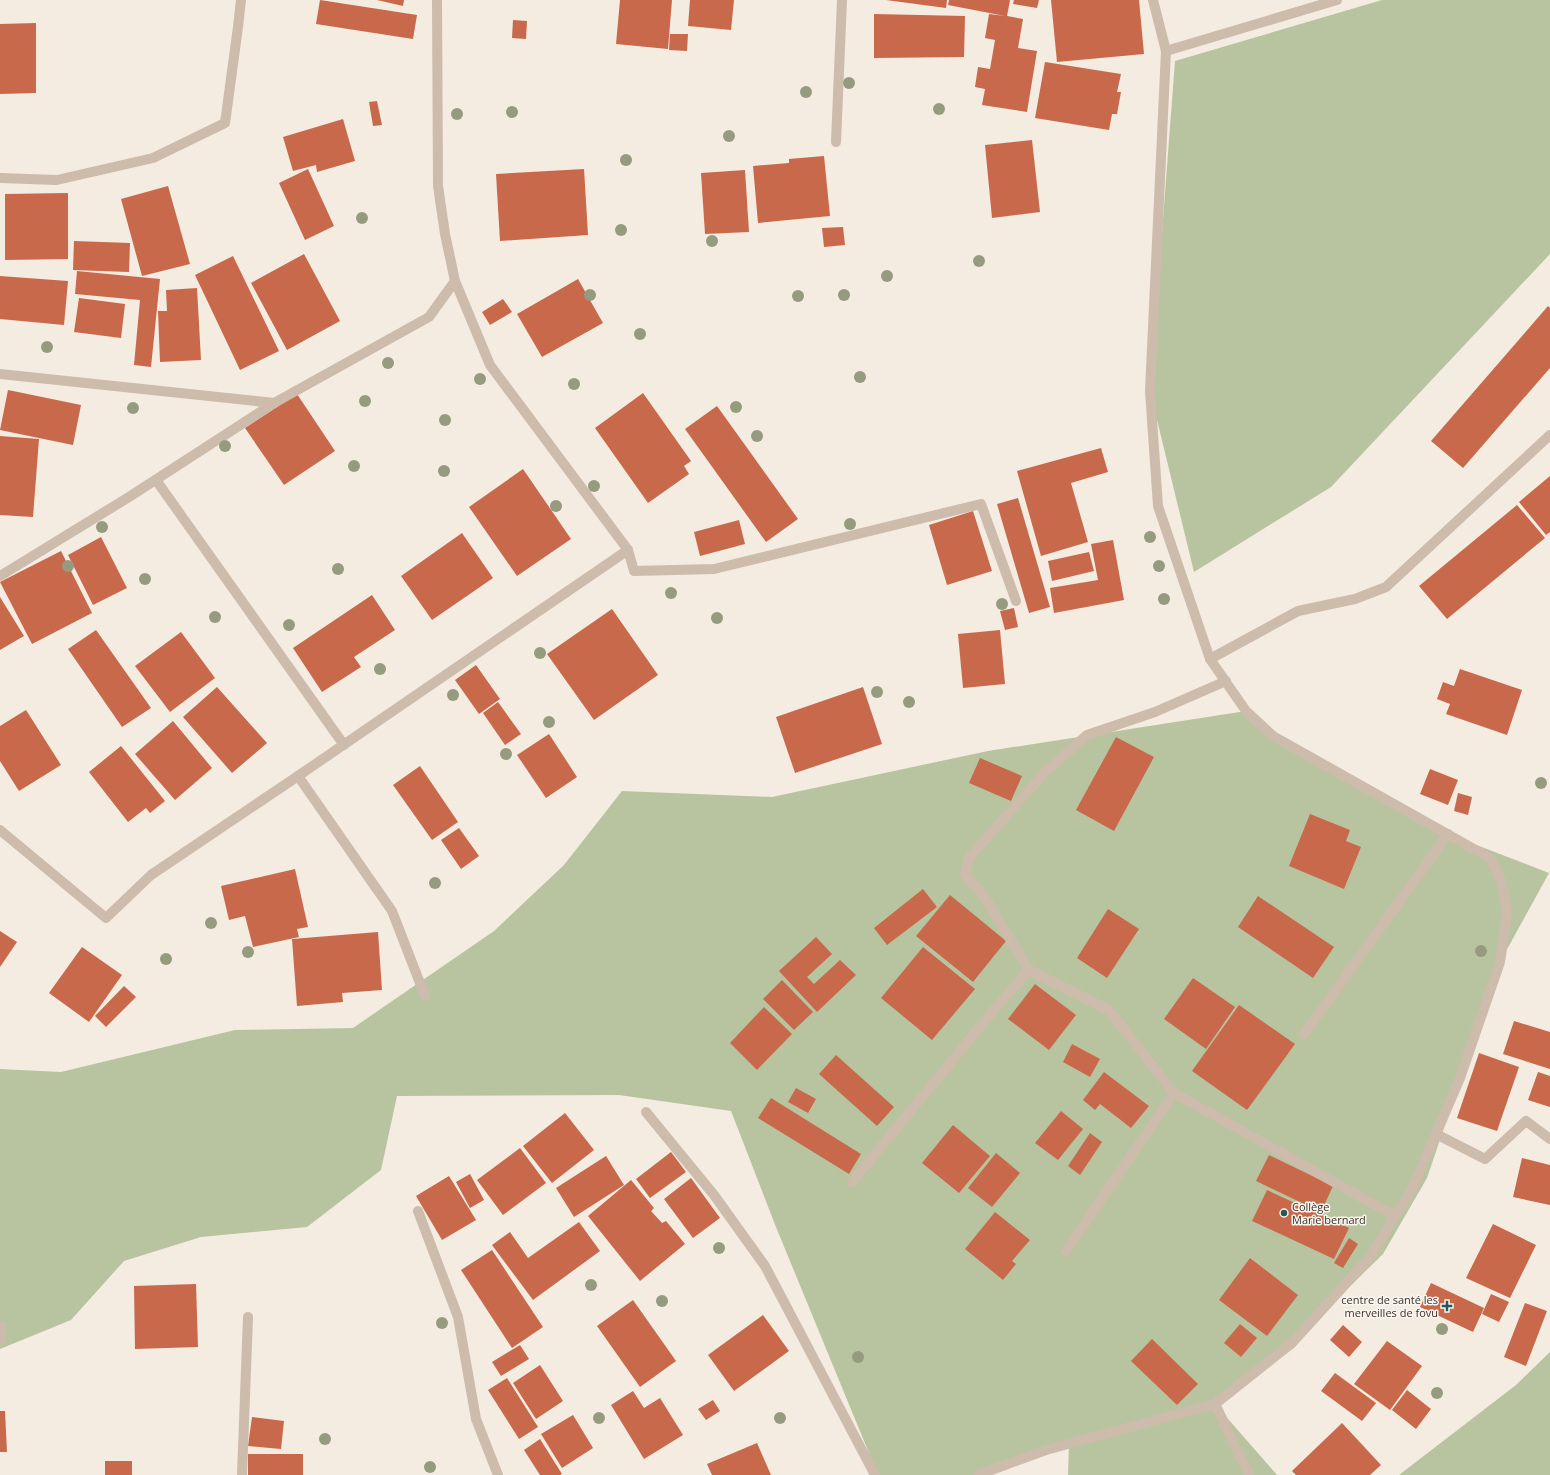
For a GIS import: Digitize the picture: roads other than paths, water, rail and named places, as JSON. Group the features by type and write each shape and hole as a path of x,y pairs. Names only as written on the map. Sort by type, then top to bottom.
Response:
{"street":[{"path":"0,178 57,180 153,158 225,123 241,0"},
{"path":"438,0 438,186 444,234 455,280 490,365 628,550 634,571 714,569 981,504 1016,601"},
{"path":"836,142 842,0"},
{"path":"978,1475 1046,1450 1215,1404 1292,1343 1371,1256 1412,1189 1460,1078 1500,962 1507,913 1502,883 1490,858 1274,736 1246,711 1210,659 1158,506 1150,391 1166,51 1153,0"},
{"path":"1166,51 1337,0"},
{"path":"0,576 156,480 274,403 428,317 455,280"},
{"path":"0,374 274,403"},
{"path":"1210,659 1298,611 1355,599 1386,587 1550,435"},
{"path":"156,480 344,745"},
{"path":"0,830 106,918 151,875 344,745 628,550"},
{"path":"1226,681 1155,712 1087,735 1044,773 969,858 965,875 983,895 1029,970 1109,1010 1174,1093 1395,1216"},
{"path":"298,776 392,911 425,996"},
{"path":"1304,1034 1448,834"},
{"path":"852,1182 1029,970"},
{"path":"1066,1251 1174,1093"},
{"path":"646,1112 714,1195 765,1266 875,1475"},
{"path":"1436,1134 1485,1159 1526,1121 1550,1139"},
{"path":"418,1211 458,1317 476,1419 498,1475"},
{"path":"242,1475 248,1317"},
{"path":"0,1340 1,1326"},
{"path":"1215,1404 1249,1475"}],"place":[{"name":"Collège Marie bernard","path":"1284,1213"},
{"name":"centre de santé les merveilles de fovu","path":"1447,1306"}]}
